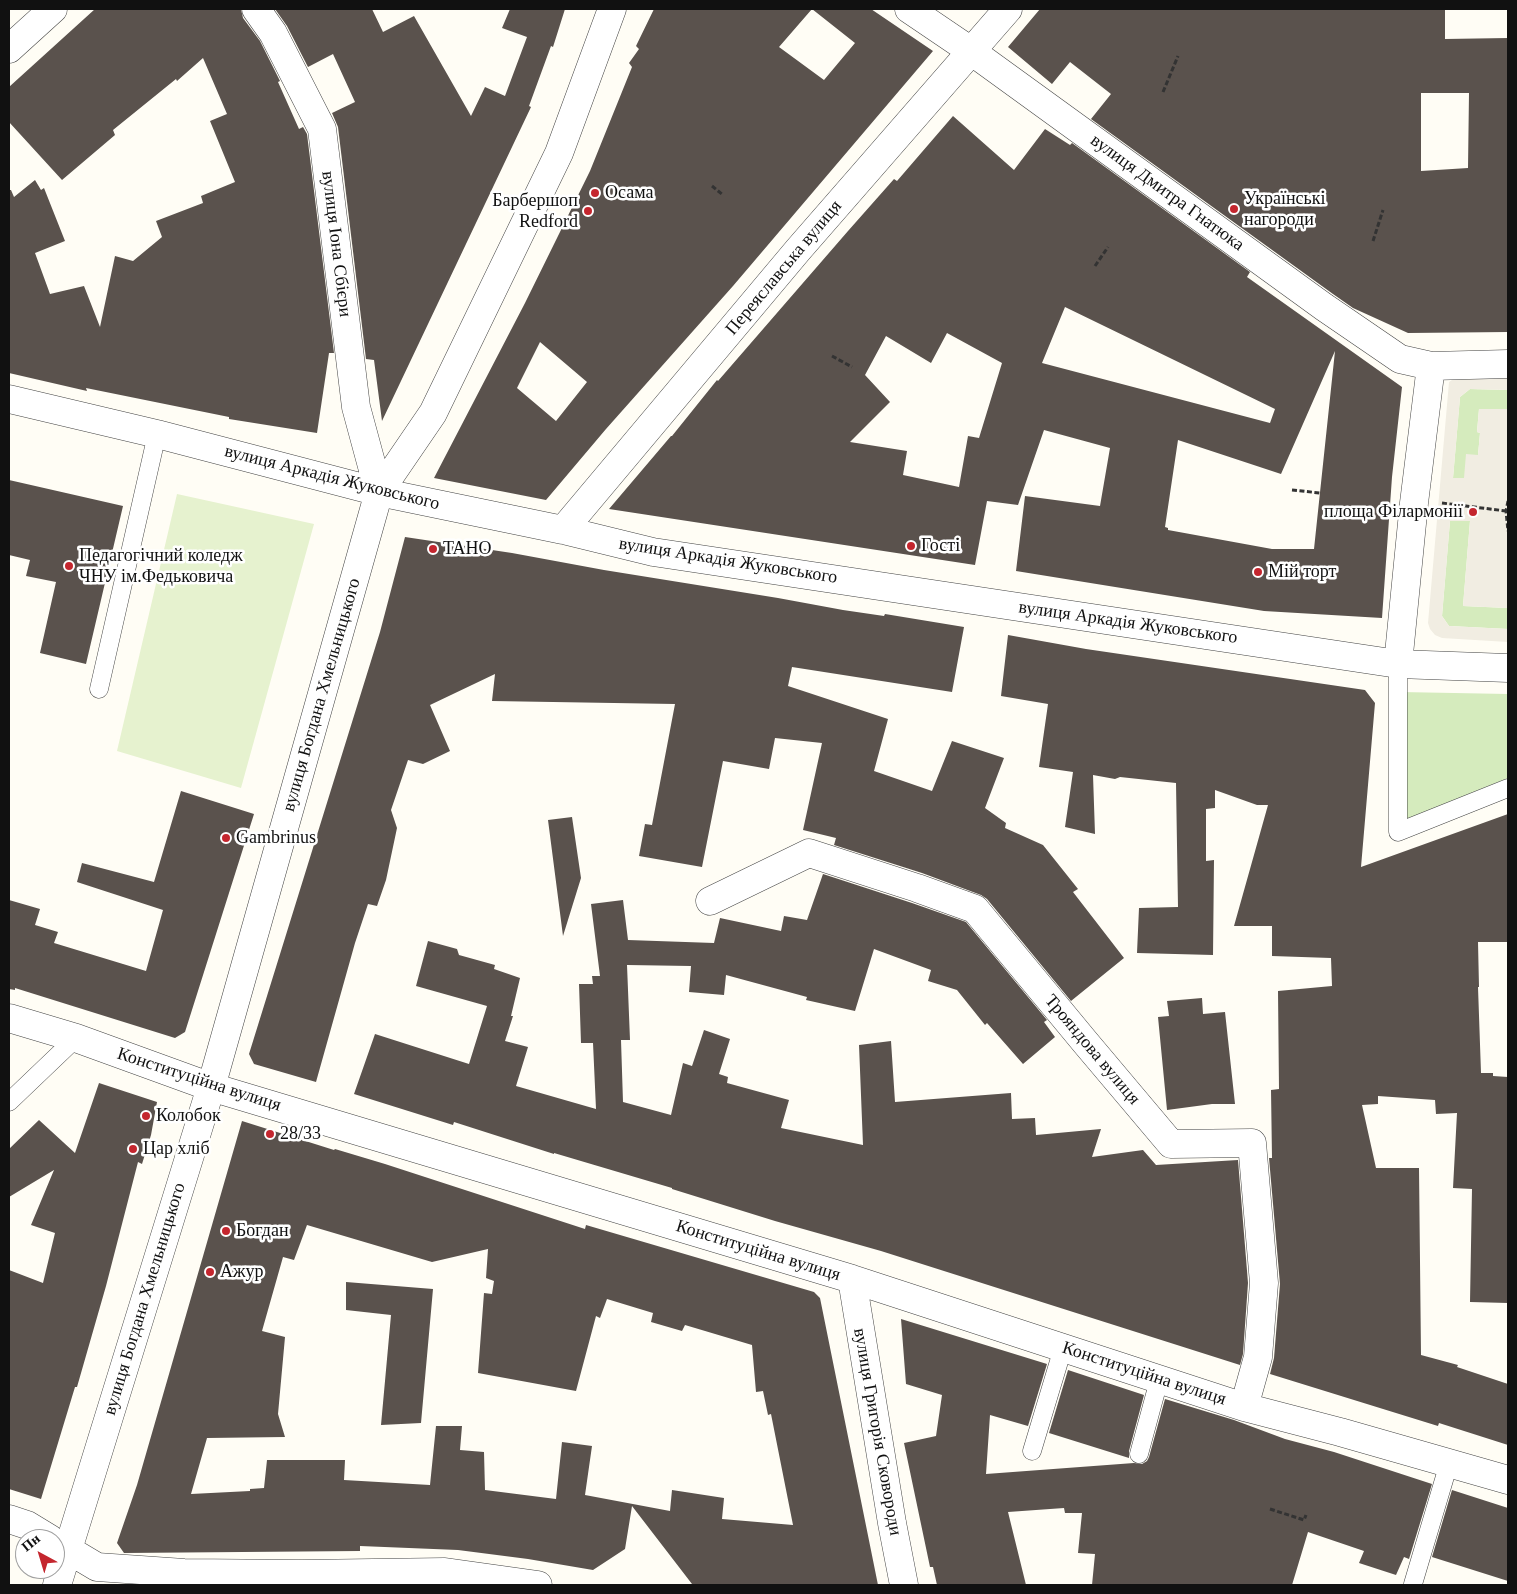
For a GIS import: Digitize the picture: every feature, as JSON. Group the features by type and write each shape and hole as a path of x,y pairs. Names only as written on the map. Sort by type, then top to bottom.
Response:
{"street":[{"path":"9,49 54,9"},
{"name":"вулиця Іона Сбієри","path":"256,9 273,33 322,129 356,407 379,492"},
{"name":"вулиця Богдана Хмельницького","path":"62,1529 211,1087 379,492 433,413 559,153 612,9"},
{"name":"вулиця Дмитра Гнатюка","path":"909,9 971,51 1384,349 1400,359 1431,366"},
{"name":"Переяславська вулиця","path":"563,530 791,257 1008,9"},
{"path":"1508,364 1431,366 1414,503 1398,664 1508,668"},
{"name":"вулиця Аркадія Жуковського","path":"9,399 157,434 379,492 563,530 653,552 1398,664"},
{"name":"Трояндова вулиця","path":"710,901 809,853 975,909 1171,1144 1252,1143 1264,1283 1258,1357 1244,1407"},
{"name":"Конституційна вулиця","path":"9,1018 76,1038 211,1087 852,1279 1244,1407 1508,1480"},
{"name":"вулиця Григорія Сковороди","path":"852,1279 904,1585"},
{"path":"9,1519 33,1529"},
{"path":"65,1549 97,1567 183,1579 302,1579 445,1572 538,1585"}],"lane":[{"path":"99,689 157,434"},
{"path":"1398,664 1398,832 1508,788"},
{"path":"9,1102 76,1038"},
{"path":"1032,1451 1063,1348"},
{"path":"1139,1454 1159,1380"},
{"path":"1413,1584 1448,1464"}],"path":[{"path":"1163,92 1178,56"},
{"path":"712,186 723,195"},
{"path":"1373,241 1383,210"},
{"path":"1094,266 1108,247"},
{"path":"832,356 852,367"},
{"path":"1292,490 1320,494"},
{"path":"1508,501 1506,511 1508,531"},
{"path":"1414,503 1438,503 1506,511"},
{"path":"1270,1510 1304,1520 1306,1515"}],"green space":[{"path":"1470,389 1508,390 1508,409 1479,409 1477,432 1480,433 1478,455 1464,478 1453,478 1460,397"},
{"path":"177,494 314,524 241,788 117,751"},
{"path":"1450,521 1470,521 1463,606 1508,608 1508,629 1449,626 1442,616"},
{"path":"1400,692 1508,694 1508,778 1403,821"}],"shaded area":[{"name":"площа Філармонії","path":"1458,376 1508,377 1508,390 1470,389 1460,397 1453,478 1464,478 1466,454 1478,455 1480,433 1477,432 1479,409 1508,409 1508,608 1463,606 1470,521 1450,521 1442,616 1449,626 1508,629 1508,642 1442,638 1435,635 1428,623 1449,382"}],"building":[{"path":"95,9 241,9 243,18 260,41 280,81 278,82 299,129 303,127 307,134 334,353 329,353 317,433 229,419 229,417 86,388 87,391 9,373 9,190 11,190 14,197 35,180 41,190 44,188 65,241 35,253 50,294 84,286 100,327 115,256 133,261 162,237 156,221 203,203 201,196 235,182 210,121 227,114 203,58 177,81 176,79 113,130 115,135 62,180 9,122 9,87"},
{"path":"275,9 372,9 383,32 414,16 471,116 485,87 505,96 527,37 502,28 510,9 565,9 553,47 551,46 529,106 531,107 382,421 374,360 366,359 338,127 332,113 355,102 333,54 308,67 287,26"},
{"path":"654,9 812,9 871,9 933,51 733,286 606,429 546,500 434,478 525,303 590,171 632,67 629,63 639,49 636,46","holes":["812,9 855,43 824,80 779,47","540,342 587,382 556,421 517,388"]},
{"path":"1040,9 1445,9 1445,39 1508,38 1508,332 1408,333 1353,308 1091,119 1111,94 1070,62 1052,84 1008,47","holes":["1421,93 1469,93 1468,168 1421,171"]},
{"path":"953,116 1014,170 1045,129 1070,145 1072,143 1250,272 1247,277 1402,387 1392,477 1382,618 1264,611 1016,571 1025,496 1100,506 1110,448 1044,430 1018,505 987,501 975,565 609,509 717,380 894,179 897,181","holes":["1065,307 1275,409 1270,423 1042,363","947,333 1002,363 979,438 968,436 959,487 903,475 907,451 850,442 890,402 865,375 886,336 931,363","1335,351 1314,549 1272,549 1168,530 1165,527 1178,440 1281,474"]},
{"name":"Педагогічний коледж ЧНУ ім.Федьковича","path":"9,480 123,506 86,664 40,653 56,582 26,576 30,560 9,555"},
{"path":"405,537 512,553 843,610 884,616 885,614 964,627 952,692 792,667 788,686 888,719 874,771 932,791 952,741 1004,758 985,808 1006,823 1005,828 1043,845 1078,889 1073,892 1124,958 1071,1001 987,899 981,895 922,873 834,845 836,838 803,830 822,743 775,738 769,769 723,761 702,867 639,856 645,824 652,825 675,704 492,701 495,674 430,705 450,751 423,764 408,760 391,810 397,828 386,880 377,906 368,904 355,943 316,1082 254,1064 249,1054 380,632"},
{"path":"1008,635 1086,649 1365,690 1375,703 1361,867 1508,814 1508,942 1478,942 1478,987 1481,1073 1493,1073 1493,1076 1508,1077 1508,1303 1470,1302 1472,1189 1453,1188 1457,1113 1436,1114 1435,1100 1378,1096 1378,1104 1362,1105 1376,1168 1419,1168 1421,1355 1458,1365 1457,1367 1508,1384 1508,1445 1439,1423 1438,1426 1270,1374 1274,1358 1280,1284 1269,1158 1272,1158 1271,1090 1279,1089 1278,991 1332,986 1331,958 1272,956 1272,926 1234,926 1268,805 1257,805 1215,790 1215,808 1206,809 1206,861 1214,860 1213,955 1137,953 1139,908 1178,907 1176,783 1120,777 1115,779 1093,775 1095,834 1065,827 1073,772 1039,767 1048,704 1001,696"},
{"path":"181,791 254,814 185,1032 175,1038 15,988 15,990 9,989 9,900 40,909 35,925 58,932 54,943 146,971 163,910 77,882 82,863 154,882"},
{"path":"572,817 581,878 563,936 548,820"},
{"path":"823,874 966,922 1047,1020 1044,1022 1055,1037 1023,1064 987,1023 985,1025 957,990 928,981 931,970 874,949 855,1011 806,1000 807,997 726,975 724,995 689,992 691,966 627,965 630,1040 621,1040 623,1102 671,1115 683,1063 692,1066 704,1030 730,1039 719,1074 728,1077 727,1083 789,1100 781,1128 863,1145 859,1045 891,1041 895,1102 1011,1093 1012,1119 1035,1118 1036,1135 1101,1129 1092,1157 1143,1150 1156,1165 1238,1160 1248,1283 1243,1354 1240,1365 881,1251 775,1221 454,1122 453,1125 354,1094 375,1034 469,1064 487,1006 416,986 428,941 457,949 459,955 495,965 494,969 520,978 511,1016 513,1016 505,1041 528,1047 516,1086 596,1109 593,1043 581,1043 579,984 593,984 592,976 600,976 591,904 623,900 628,940 714,943 720,918 781,931 784,916 807,920"},
{"path":"1202,998 1203,1014 1225,1012 1235,1104 1212,1104 1167,1110 1158,1017 1169,1016 1167,1001"},
{"path":"99,1083 157,1102 151,1135 142,1164 138,1162 106,1286 77,1387 75,1387 41,1499 9,1489 9,1270 43,1283 55,1233 31,1225 54,1170 9,1197 9,1149 39,1120 75,1153"},
{"path":"242,1121 385,1164 585,1229 586,1225 814,1292 820,1298 878,1585 692,1584 632,1506 625,1549 593,1570 458,1550 360,1546 360,1551 124,1553 117,1543 137,1485","holes":["307,1225 432,1262 488,1249 486,1278 494,1281 492,1294 484,1293 478,1373 576,1391 596,1316 600,1318 607,1299 653,1313 651,1322 682,1331 685,1325 752,1345 756,1392 763,1391 768,1415 771,1414 793,1525 722,1519 724,1498 672,1490 670,1511 585,1495 592,1446 562,1442 556,1499 485,1490 484,1452 460,1450 462,1426 436,1426 430,1485 344,1480 345,1460 267,1460 264,1488 250,1489 250,1491 191,1494 207,1438 285,1437 278,1414 285,1337 262,1331 283,1257 294,1260"]},
{"path":"346,1282 433,1289 421,1423 381,1425 391,1315 346,1310"},
{"path":"901,1319 1047,1364 1028,1426 990,1415 986,1474 1134,1463 1142,1464 1149,1457 1165,1399 1234,1420 1285,1439 1334,1452 1432,1484 1409,1559 1404,1557 1396,1575 1359,1563 1364,1551 1308,1532 1292,1585 1092,1585 1095,1554 1078,1553 1082,1513 1065,1513 1064,1508 1008,1512 1026,1585 937,1585 933,1567 930,1567 904,1443 936,1436 942,1395 906,1384"},
{"path":"1068,1370 1144,1395 1129,1451 1129,1458 1049,1433"},
{"path":"1452,1490 1508,1508 1508,1581 1432,1557"}],"place":[{"name":"Осама","path":"595,193"},
{"name":"Українські нагороди","path":"1234,209"},
{"name":"Барбершоп Redford","path":"588,211"},
{"name":"площа Філармонії","path":"1473,512"},
{"name":"Гості","path":"911,546"},
{"name":"TAHO","path":"433,549"},
{"name":"Педагогічний коледж ЧНУ ім.Федьковича","path":"69,566"},
{"name":"Мій торт","path":"1258,572"},
{"name":"Gambrinus","path":"226,838"},
{"name":"Колобок","path":"146,1116"},
{"name":"28/33","path":"270,1134"},
{"name":"Цар хліб","path":"133,1149"},
{"name":"Богдан","path":"226,1231"},
{"name":"Ажур","path":"210,1272"}]}
